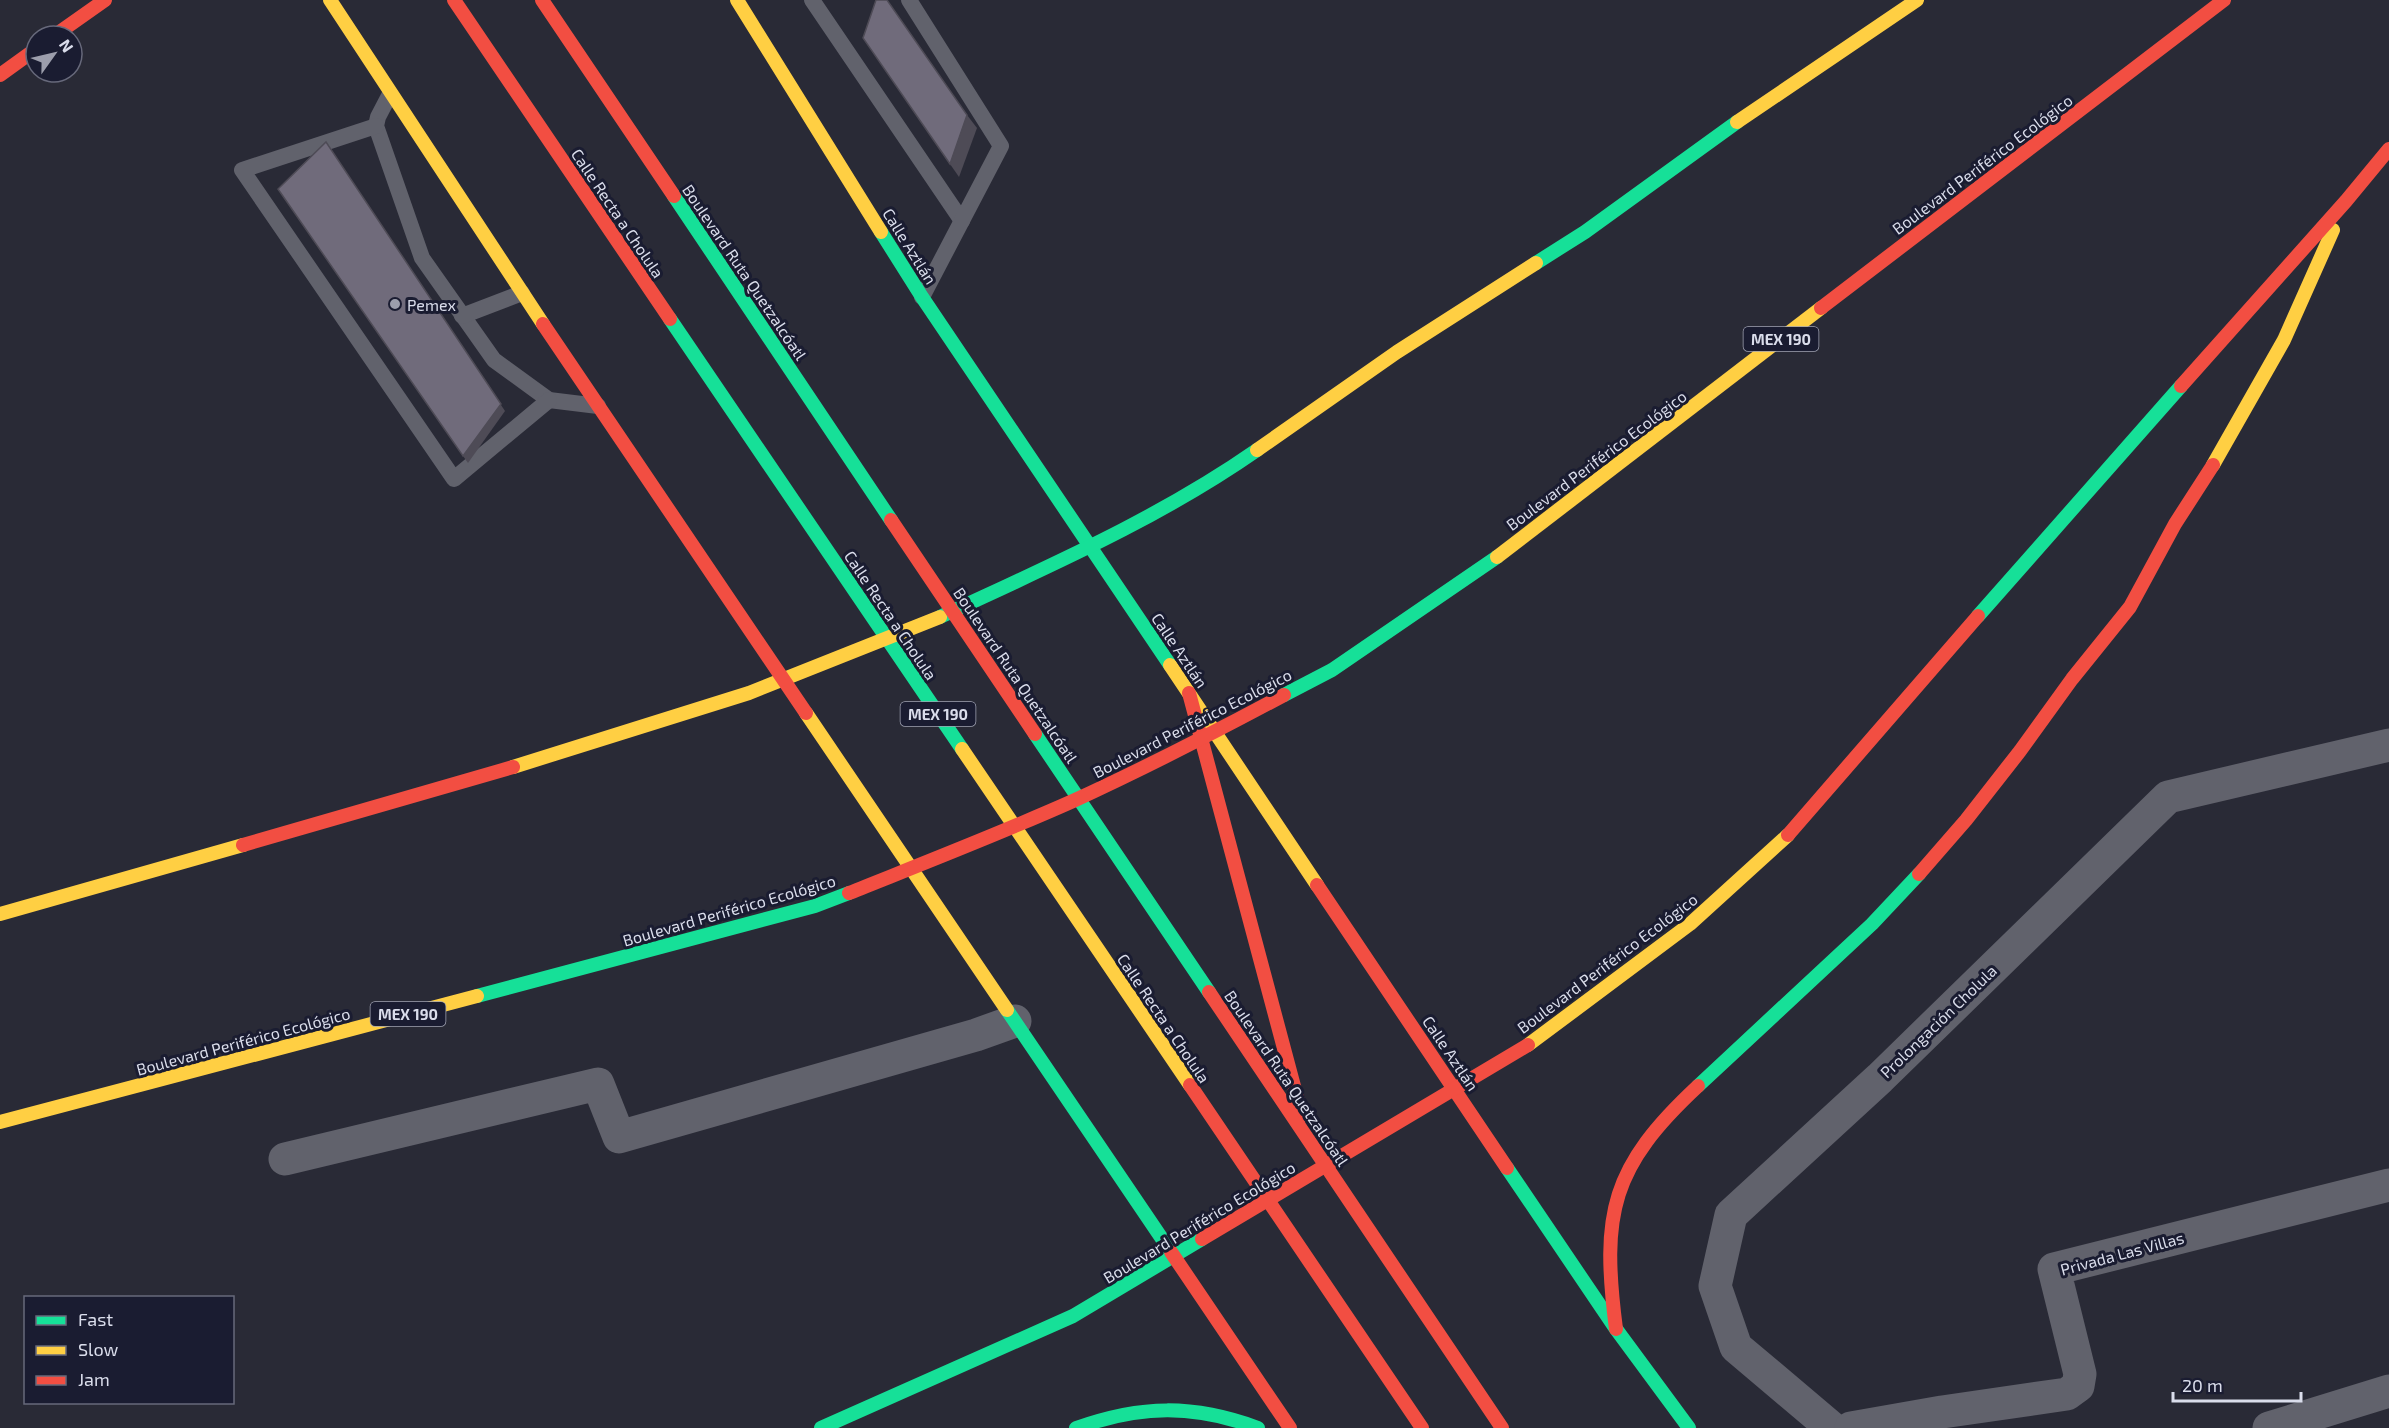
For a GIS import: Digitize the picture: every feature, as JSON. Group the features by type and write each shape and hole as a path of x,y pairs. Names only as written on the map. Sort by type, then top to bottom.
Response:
{"main road":[{"path":"71,24 105,0"},
{"path":"330,0 522,293 1290,1428"},
{"name":"Calle Recta a Cholula","path":"454,0 1422,1428"},
{"name":"Boulevard Ruta Quetzalcóatl","path":"542,0 1502,1428"},
{"name":"Calle Aztlán","path":"737,0 922,297 1616,1329 1689,1428"},
{"path":"0,914 470,780 750,693 926,623 1122,532 1221,475 1397,352 1585,232 1776,93 1917,0"},
{"name":"Boulevard Periférico Ecológico","path":"0,1122 815,906 966,847 1073,801 1189,745 1332,670 1491,561 2224,0"},
{"path":"0,75 24,58"},
{"name":"Boulevard Periférico Ecológico","path":"821,1428 1072,1316 1529,1045 1690,924 1788,835 2094,483 2346,201 2389,149"},
{"path":"1616,1329 1610,1291 1611,1224 1616,1195 1635,1154 1661,1121 1872,924 1920,873 2000,777 2072,679 2130,607 2175,524 2226,444 2284,340 2346,201"},
{"path":"1189,693 1309,1140"},
{"path":"1076,1428 1123,1412 1156,1408 1188,1408 1224,1415 1258,1428"}],"street":[{"name":"Prolongación Cholula","path":"1833,1428 1736,1347 1715,1286 1731,1215 1880,1078 2168,797 2389,745"},
{"path":"285,1159 598,1084 619,1137 976,1035 1015,1021"},
{"name":"Privada Las Villas","path":"1851,1428 2067,1394 2078,1386 2080,1374 2054,1269 2389,1185"},
{"path":"2269,1428 2389,1391"}],"lane":[{"path":"812,0 962,221"},
{"path":"909,0 1001,146 922,297"},
{"path":"390,94 376,126 422,258 494,360 549,400 599,406"},
{"path":"376,126 242,170 454,479 549,400"},
{"path":"462,316 522,293"}],"building":[{"path":"876,0 887,0 967,115 950,164 863,38"},
{"name":"Pemex","path":"326,142 501,404 463,456 278,189"}],"traffic: fast":[{"path":"1536,263 1585,232 1737,122"},
{"path":"674,196 891,520"},
{"path":"881,232 922,297 1170,665"},
{"path":"670,319 962,749"},
{"path":"1978,616 2181,386"},
{"path":"940,617 1142,520 1257,450"},
{"path":"1284,695 1332,670 1497,557"},
{"path":"1035,734 1209,992"},
{"path":"1698,1086 1872,924 1919,874"},
{"path":"477,996 815,906 849,893"},
{"path":"1007,1010 1171,1252"},
{"path":"1507,1168 1616,1329 1689,1428"},
{"path":"821,1428 1073,1316 1202,1239"},
{"path":"1076,1428 1123,1415 1167,1410 1211,1415 1258,1428"}],"traffic: slow":[{"path":"330,0 543,324"},
{"path":"737,0 881,232"},
{"path":"1737,122 1917,0"},
{"path":"2213,465 2284,340 2333,230"},
{"path":"1257,450 1397,352 1536,263"},
{"path":"1497,557 1821,308"},
{"path":"513,767 749,693 940,617"},
{"path":"1170,665 1317,885"},
{"path":"806,713 1007,1010"},
{"path":"962,749 1190,1085"},
{"path":"1528,1045 1690,924 1788,835"},
{"path":"0,914 243,845"},
{"path":"0,1122 477,996"}],"traffic: jam":[{"path":"71,24 105,0"},
{"path":"454,0 670,319"},
{"path":"542,0 674,196"},
{"path":"1821,308 2224,0"},
{"path":"0,75 24,58"},
{"path":"2181,386 2346,201 2389,149"},
{"path":"543,324 806,713"},
{"path":"1919,874 1966,820 2072,679 2130,607 2175,524 2213,465"},
{"path":"891,520 1035,734"},
{"path":"1788,835 1978,616"},
{"path":"1189,693 1302,1116"},
{"path":"849,893 1073,801 1180,750 1284,695"},
{"path":"243,845 513,767"},
{"path":"1317,885 1507,1168"},
{"path":"1209,992 1502,1428"},
{"path":"1202,1239 1528,1045"},
{"path":"1190,1085 1422,1428"},
{"path":"1616,1329 1610,1253 1612,1222 1619,1194 1630,1168 1646,1142 1698,1086"},
{"path":"1171,1252 1290,1428"}],"place":[{"name":"Pemex","path":"395,304"}]}
